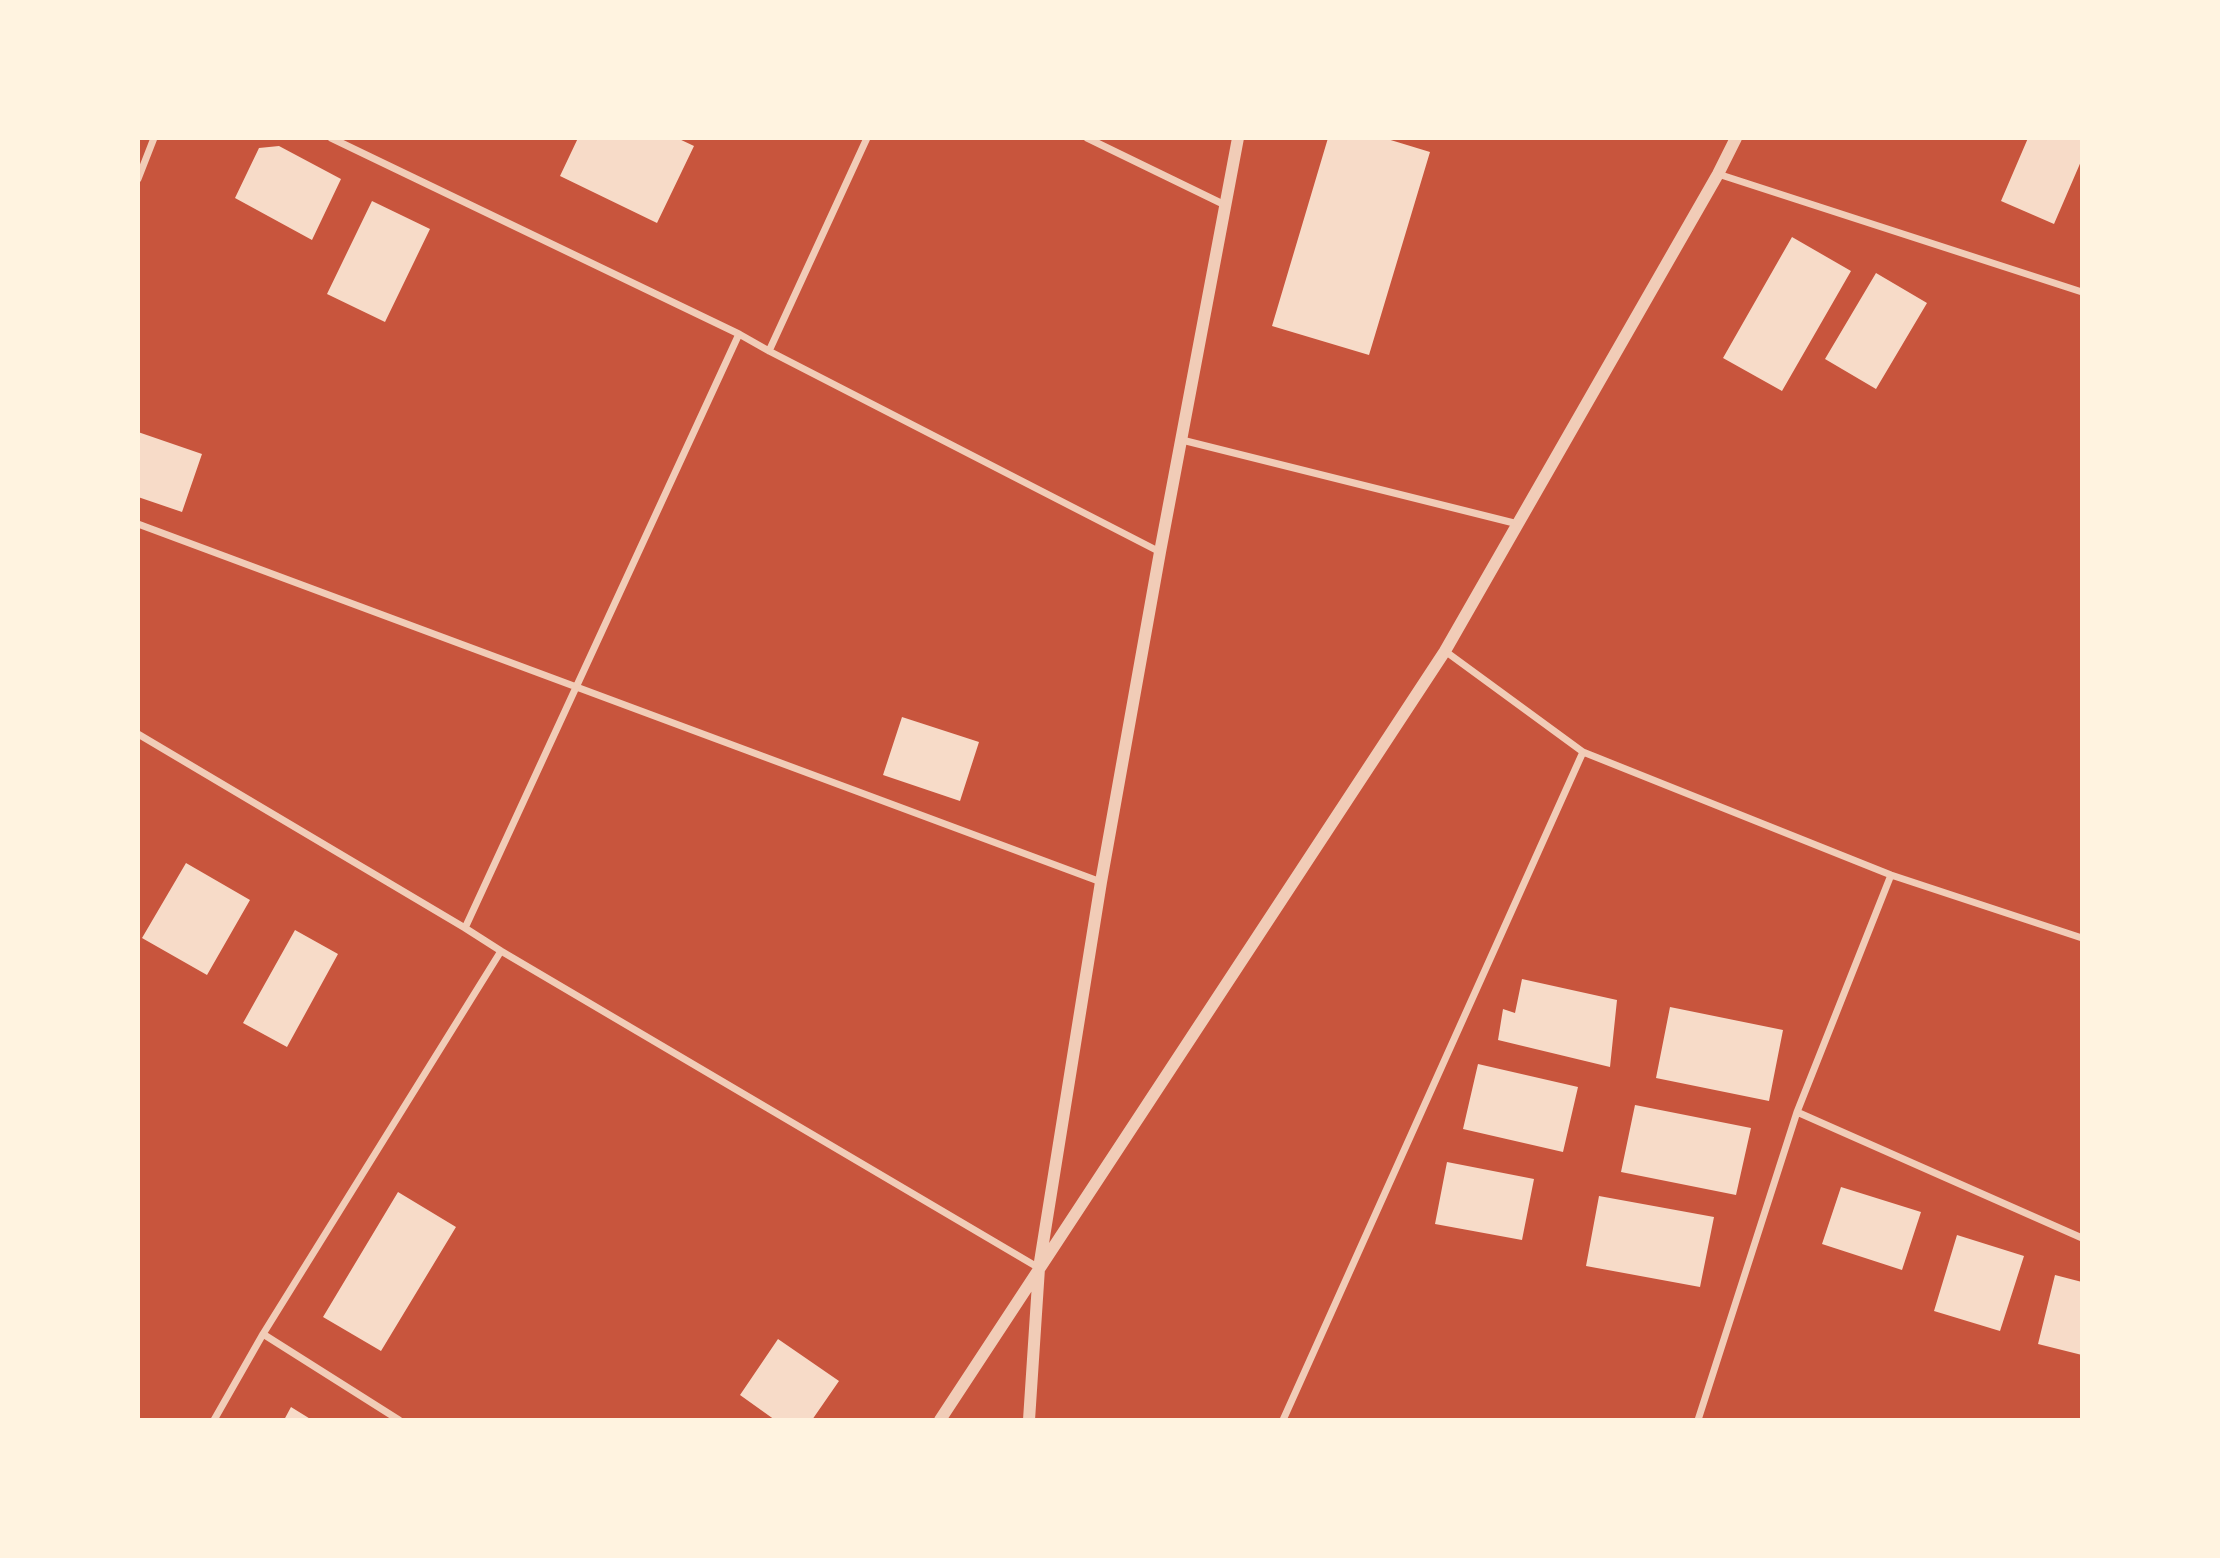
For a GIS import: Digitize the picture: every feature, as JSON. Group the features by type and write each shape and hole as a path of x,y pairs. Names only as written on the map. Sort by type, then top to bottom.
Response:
{"street":[{"path":"138,179 154,138"},
{"path":"331,138 739,334 1160,552"},
{"path":"769,351 867,138"},
{"path":"1087,138 1225,205"},
{"path":"1030,1420 1039,1268 1101,882 1238,138"},
{"path":"940,1420 1445,651 1718,174 1736,138"},
{"path":"138,154 146,159"},
{"path":"1718,174 2082,292"},
{"path":"466,929 739,334"},
{"path":"1182,440 1518,524"},
{"path":"138,524 1101,882"},
{"path":"1445,651 1583,752 1891,874 2082,938"},
{"path":"138,734 500,951 1039,1268"},
{"path":"1283,1420 1583,752"},
{"path":"1698,1420 1797,1112 1891,874"},
{"path":"214,1420 262,1334 500,951"},
{"path":"1797,1112 2082,1238"},
{"path":"262,1334 398,1420"}],"building":[{"path":"578,138 677,138 694,146 657,223 560,176"},
{"path":"1328,138 1384,138 1430,152 1369,355 1272,326"},
{"path":"2028,138 2082,138 2082,159 2054,224 2001,201"},
{"path":"279,146 341,179 312,240 235,198 259,148"},
{"path":"372,201 430,229 385,322 327,294"},
{"path":"1792,237 1851,271 1782,391 1723,358"},
{"path":"1876,273 1927,303 1876,389 1825,359"},
{"path":"138,432 202,454 182,512 138,497"},
{"path":"902,717 979,742 960,801 883,775"},
{"path":"186,863 250,900 207,975 142,938"},
{"path":"295,930 338,954 287,1047 243,1023"},
{"path":"1522,979 1617,1000 1610,1067 1498,1040 1503,1009 1515,1013"},
{"path":"1670,1007 1783,1030 1769,1101 1656,1078"},
{"path":"1478,1064 1578,1087 1563,1152 1463,1129"},
{"path":"1635,1105 1751,1128 1736,1195 1621,1172"},
{"path":"1447,1162 1534,1179 1522,1240 1435,1224"},
{"path":"1841,1187 1921,1212 1902,1270 1822,1244"},
{"path":"398,1192 456,1227 381,1351 323,1317"},
{"path":"1599,1196 1714,1217 1700,1287 1586,1266"},
{"path":"1957,1235 2024,1256 2000,1331 1934,1311"},
{"path":"2055,1275 2082,1282 2082,1355 2038,1344"},
{"path":"778,1339 839,1381 812,1420 775,1420 740,1395"},
{"path":"291,1407 312,1420 284,1420"}]}
